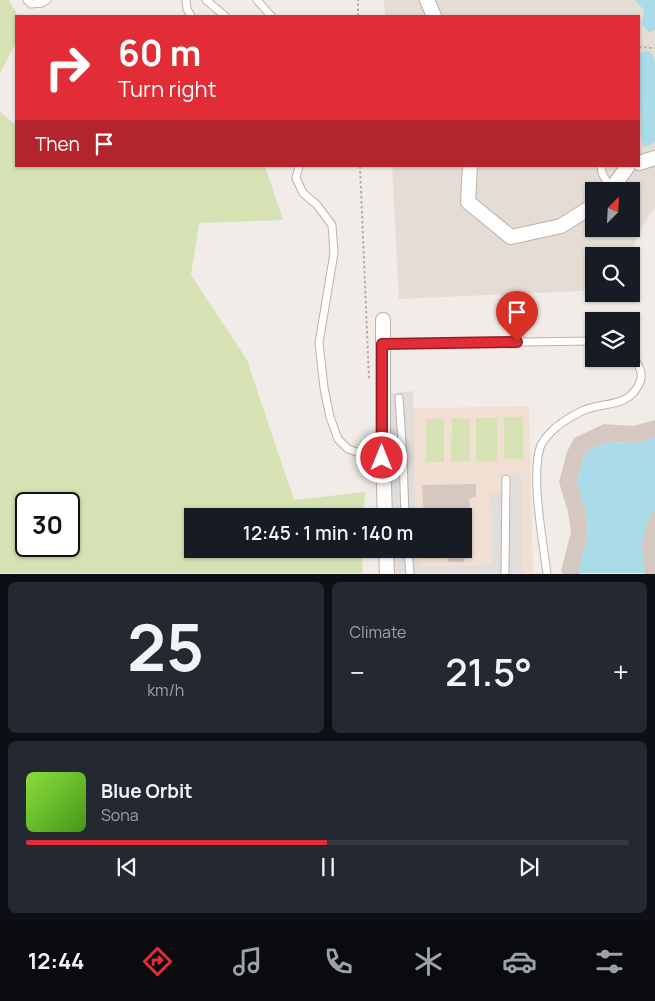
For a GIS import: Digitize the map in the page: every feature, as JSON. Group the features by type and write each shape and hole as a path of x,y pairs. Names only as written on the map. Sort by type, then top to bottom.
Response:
{"street":[{"path":"427,0 434,15"},
{"path":"640,163 655,158"},
{"path":"470,167 468,202 511,238 561,226 585,211"},
{"path":"617,182 627,167"},
{"path":"383,320 382,458 385,508"},
{"path":"386,558 387,574"}],"lane":[{"path":"27,0 31,4 42,3 46,0"},
{"path":"186,0 187,9 190,15"},
{"path":"206,0 224,15"},
{"path":"257,0 270,15"},
{"path":"300,167 296,178 302,193 317,205 332,225 334,253 319,343 324,388 330,417 338,439 348,449 372,457 382,458"},
{"path":"601,167 607,182"},
{"path":"382,344 585,341"},
{"path":"547,574 536,480 541,444 551,431 583,411 610,405 632,396 641,380 640,365"},
{"path":"399,398 405,508"},
{"path":"505,574 506,478"},
{"path":"409,558 410,574"}],"path":[{"path":"358,0 358,15"},
{"path":"640,47 655,48"},
{"path":"360,167 369,380"}],"shaded area":[{"path":"384,0 655,0 655,208 640,229 640,182 585,182 585,238 636,238 634,247 585,247 585,290 399,299 392,167 640,167 640,15 385,15"},
{"path":"413,391 415,508 393,508 388,394"},
{"path":"529,406 533,573 392,573 391,558 472,558 472,508 390,508 385,409"},
{"path":"521,474 522,573 397,573 396,558 419,558 420,567 471,566 492,563 491,494 512,494 511,475"}],"green space":[{"path":"0,0 9,0 17,15 15,15 15,45 0,73"},
{"path":"0,112 15,124 15,167 265,167 283,220 199,223 191,275 247,360 294,500 365,492 364,508 184,508 184,558 363,558 362,573 0,573"},
{"path":"504,417 523,417 523,459 504,459"},
{"path":"452,418 470,419 470,461 451,461"},
{"path":"476,418 497,418 497,461 476,461"},
{"path":"426,419 444,419 444,462 426,462"}],"water":[{"path":"635,0 655,0 655,30 650,33 642,25 644,10"},
{"path":"647,50 653,55 655,64 655,142 644,148 641,134 640,54"},
{"path":"655,438 655,509 647,522 645,573 580,573 579,570 588,533 585,509 577,482 583,458 587,451 607,442 635,443"}],"building":[{"path":"655,420 655,438 635,443 607,442 587,451 583,458 577,482 585,509 588,533 579,570 580,574 562,574 561,571 571,532 568,512 559,482 567,452 574,438 604,424 633,426"},
{"path":"476,484 476,496 469,499 470,508 423,508 422,485"},
{"path":"655,509 655,574 645,574 642,545 647,522"},
{"path":"447,558 464,558 464,562 448,562"}],"route":[{"path":"382,458 382,344 517,342"}]}
